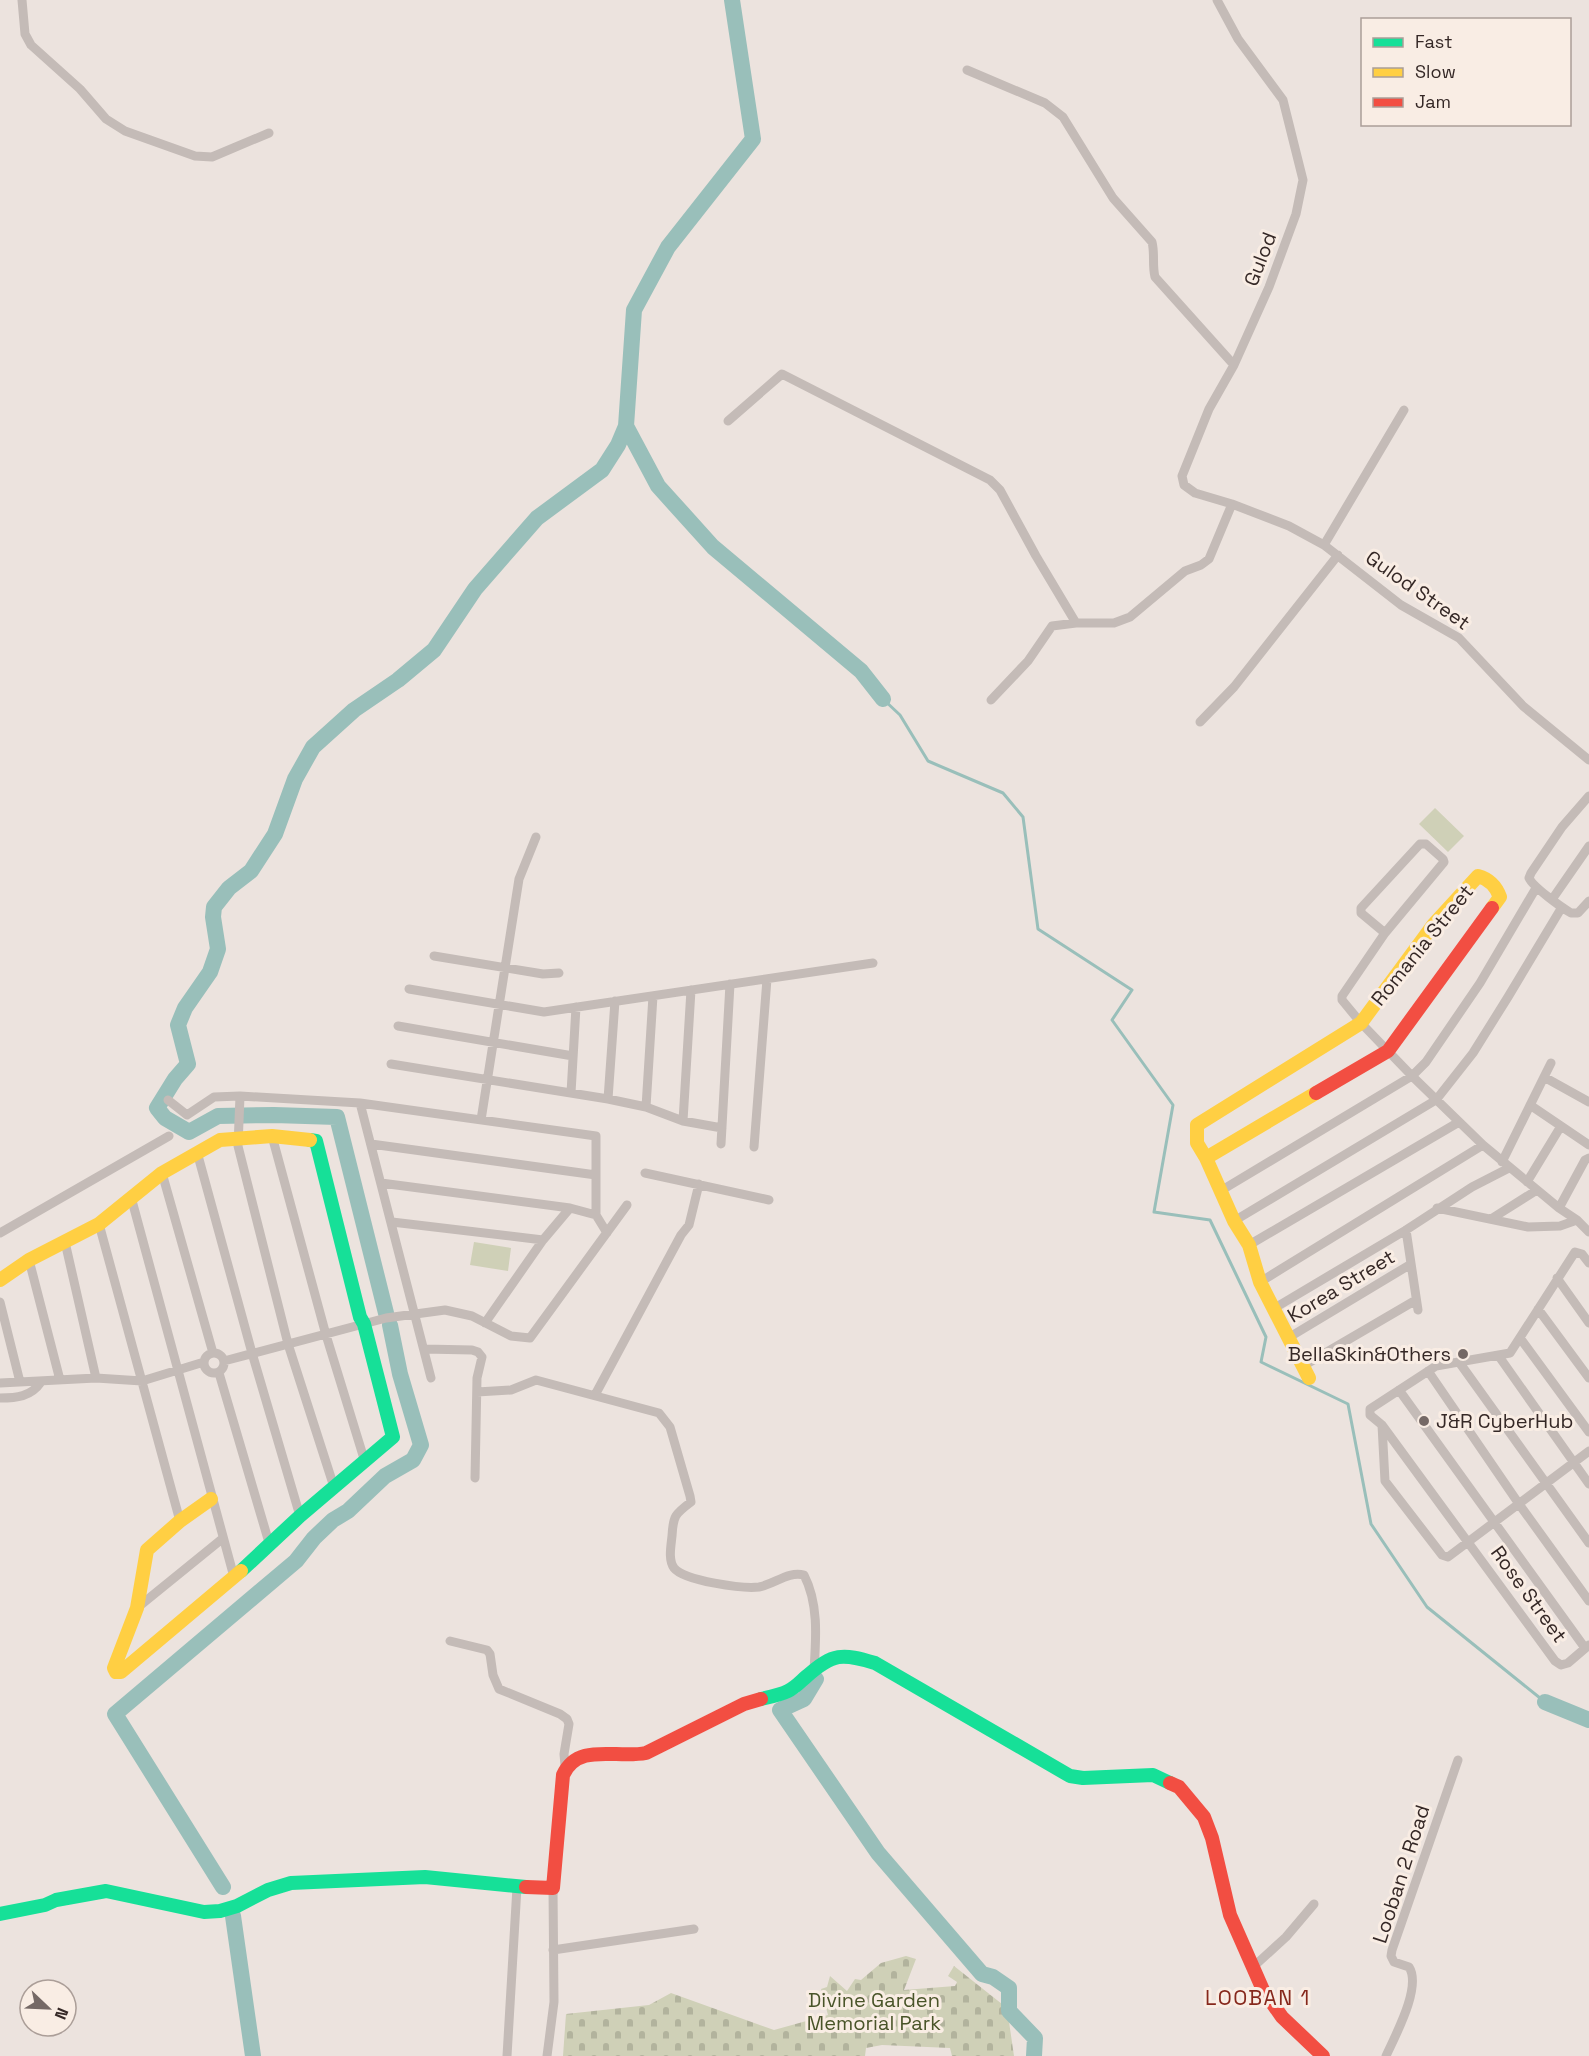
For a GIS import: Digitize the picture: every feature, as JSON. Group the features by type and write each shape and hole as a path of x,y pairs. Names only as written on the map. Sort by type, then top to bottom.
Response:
{"street":[{"path":"21,0 25,33 32,45 80,89 106,119 124,131 195,156 212,157 269,133"},
{"name":"Gulod","path":"1217,0 1238,39 1283,100 1303,180 1296,214 1269,287 1234,365 1209,410 1182,476 1184,485 1195,493 1232,504"},
{"path":"967,70 1045,103 1063,117 1113,198 1152,242 1154,250 1152,266 1155,277 1234,365"},
{"path":"728,420 782,374 990,480 1000,490 1076,623"},
{"path":"1324,545 1404,410"},
{"path":"991,700 1028,662 1052,626 1076,623 1114,623 1130,617 1185,571 1209,559 1232,504"},
{"name":"Gulod Street","path":"1232,504 1289,526 1324,545 1401,605 1459,639 1523,706 1589,760"},
{"path":"1200,722 1234,687 1338,555"},
{"path":"1589,796 1562,827 1530,873 1531,882 1536,888 1571,914 1578,913 1589,901"},
{"path":"481,1120 519,879 536,837"},
{"path":"1385,933 1361,913 1361,908 1420,844 1426,844 1444,862 1385,933 1342,996 1343,1003 1412,1076 1505,1165 1577,1220 1589,1232"},
{"path":"1552,898 1589,846"},
{"name":"Romania Street","path":"1360,1023 1434,924 1478,876 1488,880 1499,890 1500,897 1388,1051"},
{"path":"1222,1190 1412,1076 1425,1062 1480,983 1536,888"},
{"path":"1234,1221 1436,1100 1473,1053 1562,907"},
{"path":"434,956 543,974 559,973"},
{"path":"409,989 544,1012 873,963"},
{"path":"754,1148 767,979"},
{"path":"721,1144 730,984"},
{"path":"683,1121 691,990"},
{"path":"646,1107 653,996"},
{"path":"608,1099 615,1001"},
{"path":"571,1093 576,1007"},
{"path":"1360,1023 1197,1125 1194,1134 1196,1144 1206,1158 1234,1221 1249,1245 1260,1282 1306,1372 1417,1305 1406,1230"},
{"path":"398,1026 573,1056"},
{"path":"1206,1158 1388,1051"},
{"path":"1273,1309 1406,1230 1505,1165 1530,1105 1551,1063"},
{"path":"391,1064 608,1099 646,1107 683,1121 722,1128"},
{"path":"1545,1077 1589,1102"},
{"path":"168,1100 187,1115 214,1097 240,1096 360,1103 596,1136 596,1215 607,1233"},
{"path":"240,1096 238,1146 288,1344 334,1487"},
{"path":"360,1103 431,1378"},
{"path":"1530,1105 1589,1145"},
{"path":"1249,1245 1459,1122"},
{"path":"1527,1182 1561,1126"},
{"path":"0,1233 169,1136"},
{"path":"272,1136 326,1335 365,1462"},
{"path":"0,1280 29,1260 99,1224 162,1173 220,1140 272,1136 316,1141 393,1437 300,1516 234,1577 121,1672 116,1672 114,1668 136,1608 147,1550 180,1521 211,1499"},
{"path":"371,1144 596,1175"},
{"path":"1260,1282 1483,1144"},
{"path":"198,1152 252,1353 300,1516"},
{"path":"1559,1208 1585,1160 1589,1158"},
{"path":"162,1173 213,1353"},
{"path":"645,1173 769,1200"},
{"path":"381,1183 570,1208 596,1215"},
{"path":"596,1395 681,1235 689,1225 699,1185"},
{"path":"1491,1219 1537,1190"},
{"path":"131,1197 234,1577"},
{"path":"224,1361 386,1318 445,1310 472,1316 511,1336 530,1338 627,1205"},
{"path":"485,1323 543,1240 570,1208"},
{"path":"1437,1208 1528,1227 1560,1226 1577,1220"},
{"path":"392,1222 543,1240"},
{"path":"99,1224 180,1521"},
{"path":"65,1242 96,1378"},
{"path":"1589,1263 1582,1254 1575,1252 1510,1353 1436,1366 1374,1404 1370,1409 1370,1415 1382,1425 1385,1481 1442,1555 1448,1557 1589,1451"},
{"path":"29,1260 60,1380"},
{"name":"Korea Street","path":"1288,1338 1411,1264"},
{"path":"1557,1278 1589,1323"},
{"path":"0,1302 20,1382"},
{"path":"1538,1309 1589,1378"},
{"path":"1520,1338 1589,1432"},
{"path":"424,1349 472,1350 478,1352 482,1357 477,1378 475,1478"},
{"path":"0,1383 96,1378 142,1381 204,1362 207,1356 213,1353 220,1355 224,1361 219,1373"},
{"path":"1498,1355 1589,1484"},
{"path":"204,1362 208,1372 219,1373"},
{"path":"1459,1362 1589,1543"},
{"path":"1428,1371 1589,1601"},
{"path":"219,1373 270,1546"},
{"path":"477,1392 511,1390 536,1380 659,1413 670,1427 691,1502 676,1513 673,1521 671,1557 674,1568 684,1576 745,1588 766,1585 788,1576 804,1575 814,1606 816,1637 814,1670"},
{"path":"0,1398 19,1398 29,1393 41,1382"},
{"path":"1399,1390 1493,1523 1587,1646"},
{"name":"Rose Street","path":"1382,1425 1555,1661 1561,1665 1569,1664 1587,1646"},
{"path":"136,1608 222,1539"},
{"path":"450,1641 488,1650 493,1676 500,1689 560,1714 567,1719 569,1724 564,1754 566,1765 563,1775 553,1888 554,2002 547,2056"},
{"path":"566,1765 574,1757 583,1754 635,1756 646,1753 744,1704 790,1691 831,1659 843,1655 864,1659 1070,1776 1083,1778 1153,1775 1179,1787 1204,1817 1212,1838 1230,1915 1263,1990 1282,2017 1323,2056"},
{"name":"Looban 2 Road","path":"1386,2056 1409,2003 1413,1974 1409,1967 1394,1962 1392,1950 1458,1761"},
{"path":"0,1914 45,1905 56,1900 106,1891 204,1912 228,1908 268,1890 291,1883 425,1877 517,1887 553,1888"},
{"path":"507,2056 517,1887"},
{"path":"1252,1968 1286,1936 1314,1904"},
{"path":"553,1950 694,1929"}],"green space":[{"path":"1435,808 1464,836 1448,852 1419,824"},
{"path":"474,1242 511,1248 508,1271 470,1265"},
{"name":"Divine Garden Memorial Park","path":"906,1956 916,1959 904,1990 955,1986 957,1982 948,1976 954,1966 1007,2008 1014,2056 952,2056 950,2048 882,2045 866,2048 865,2056 563,2056 566,2014 649,2005 671,1993 774,2030 828,2015 821,1989 827,1987 830,1976 847,1991 855,1979 861,1980 881,1963"}],"waterway":[{"path":"732,0 753,139 668,247 634,310 626,426 658,486 713,547 861,671 883,699"},
{"path":"386,1313 337,1117 218,1116 189,1132 165,1118 157,1108 175,1079 188,1064 178,1025 185,1008 210,972 218,949 213,917 214,907 229,888 251,871 275,834 295,779 313,747 354,710 398,680 434,650 475,589 537,518 602,470 618,445 626,426"},
{"path":"883,699 900,715 928,761 1003,793 1023,817 1038,929 1132,990 1112,1020 1173,1105 1154,1212 1210,1220 1266,1337 1261,1362 1348,1404 1371,1524 1427,1607 1545,1702"},
{"path":"223,1887 115,1714 296,1561 314,1538 333,1520 348,1511 385,1476 413,1460 421,1445 400,1374 390,1325"},
{"path":"816,1679 804,1699 780,1710 878,1853 982,1974 993,1977 1009,1988 1009,2011 1035,2038 1034,2056"},
{"path":"1545,1702 1589,1720"},
{"path":"233,1916 253,2056"}],"traffic: fast":[{"path":"241,1571 300,1516 393,1437 316,1141 310,1140"},
{"path":"761,1699 791,1690 816,1668 831,1659 854,1658 875,1663 1070,1776 1083,1778 1153,1775 1170,1783"},
{"path":"0,1914 45,1905 56,1900 106,1891 204,1912 220,1911 237,1906 268,1890 291,1883 425,1877 526,1887"}],"traffic: slow":[{"path":"1206,1158 1197,1143 1197,1125 1361,1023 1434,924 1478,876 1489,881 1500,897 1492,908"},
{"path":"1309,1378 1260,1282 1249,1245 1234,1221 1206,1158 1316,1093"},
{"path":"0,1280 29,1260 99,1224 162,1173 220,1140 272,1136 310,1140"},
{"path":"211,1499 180,1521 147,1550 137,1608 114,1668 116,1672 121,1672 241,1571"}],"traffic: jam":[{"path":"1316,1093 1388,1051 1492,908"},
{"path":"526,1887 553,1888 563,1775 578,1758 599,1754 646,1753 744,1704 761,1699"},
{"path":"1170,1783 1179,1787 1204,1817 1212,1838 1230,1915 1263,1990 1282,2017 1323,2056"}],"place":[{"name":"BellaSkin&Others","path":"1463,1354"},
{"name":"J&R CyberHub","path":"1424,1421"}],"district":[{"name":"LOOBAN 1","path":"1258,1997"}]}
